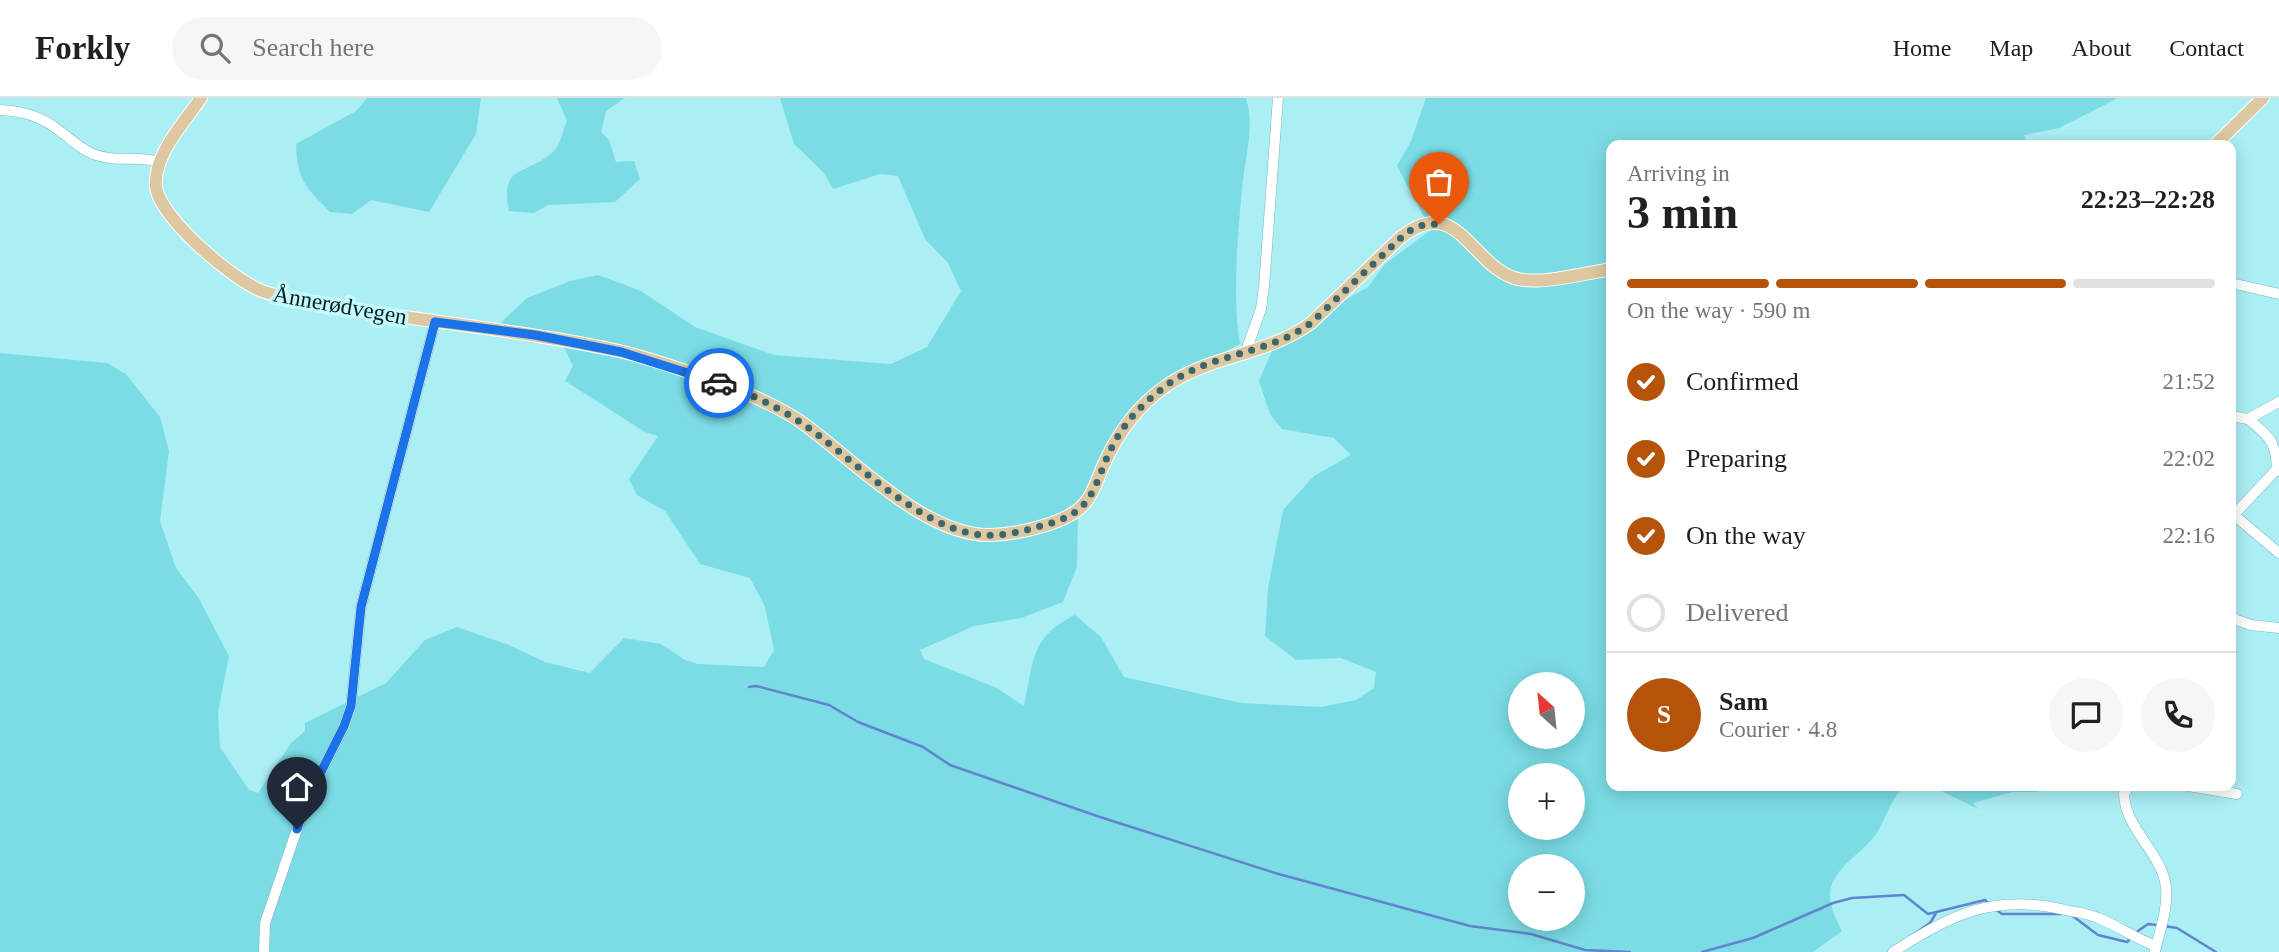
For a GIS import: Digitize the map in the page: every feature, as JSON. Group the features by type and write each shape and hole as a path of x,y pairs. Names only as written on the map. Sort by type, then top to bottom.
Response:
{"main road":[{"path":"159,163 201,98"},
{"path":"2220,140 2263,98"},
{"name":"Ånnerødvegen","path":"159,163 156,187 167,214 241,281 276,296 535,335 621,352 727,386 797,420 878,484 920,511 955,529 981,535 1023,531 1059,520 1077,511 1090,496 1123,427 1163,387 1209,363 1299,333 1399,238 1423,225 1439,224 1454,229 1497,268 1514,278 1536,280 1606,270"}],"street":[{"path":"1246,351 1261,309 1264,287 1278,98"},
{"path":"0,110 14,110 40,118 80,148 95,155 113,160 147,160 159,163"},
{"path":"2236,284 2279,294"},
{"path":"264,952 265,923 297,829 309,796 344,726 351,706 361,607 435,322"},
{"path":"2248,419 2279,402"},
{"path":"2236,417 2248,419 2270,438 2275,446 2278,470 2236,513"},
{"path":"2236,518 2279,553"},
{"path":"2236,620 2251,625 2279,628"},
{"path":"1893,952 1965,912 1988,905 2009,904 2042,905 2096,916 2156,949 2165,914 2166,888 2162,874 2128,812 2124,794 2126,791"},
{"path":"2223,791 2237,793"}],"shaded area":[{"path":"367,98 481,98 476,134 429,212 371,200 352,214 330,212 304,182 298,167 296,144 356,111"},
{"path":"557,98 625,98 606,111 601,132 609,140 616,162 634,161 640,179 615,202 548,205 534,213 509,211 507,196 511,178 553,152 559,142 567,121"},
{"path":"780,98 1246,98 1250,120 1236,266 1240,344 1214,358 1141,411 1078,515 1077,567 1063,602 1021,618 974,626 920,650 924,659 997,688 1024,706 1036,652 1049,632 1075,615 1101,637 1124,677 1241,703 1321,707 1356,700 1374,688 1376,672 1341,658 1296,660 1265,636 1268,588 1283,510 1314,476 1351,455 1334,438 1282,429 1270,414 1259,381 1274,346 1300,337 1329,309 1368,287 1385,264 1431,230 1397,166 1411,141 1426,98 2118,98 2059,128 2024,135 2026,140 1606,140 1606,791 1901,791 1873,838 1836,876 1830,896 1842,931 1813,952 0,952 0,353 107,363 126,374 160,417 169,451 160,521 176,568 198,597 229,656 218,712 220,747 249,790 258,793 291,743 305,731 305,723 386,683 425,640 457,627 509,645 545,662 590,673 624,638 661,644 685,660 698,664 764,667 774,650 765,607 750,578 700,564 665,511 637,495 629,479 658,436 645,432 565,381 573,366 562,343 495,328 527,298 570,281 598,275 641,291 695,327 774,355 891,364 927,347 961,291 948,263 925,239 898,176 880,174 833,189 824,173 794,144"},
{"path":"1941,791 2039,791 2012,792 1973,803 1978,809"}],"waterway":[{"path":"749,687 756,686 829,705 858,722 923,747 950,765 1275,873 1470,926 1531,934 1585,950 1630,952"},
{"path":"1702,952 1753,938 1833,903 1852,898 1904,895 1928,914 1985,900 1990,905"},
{"path":"1995,909 2002,914 2060,914"},
{"path":"1914,934 1930,923 1936,913"},
{"path":"2070,914 2098,935 2127,942 2131,938"},
{"path":"2135,933 2148,924 2157,925"},
{"path":"2164,926 2177,928 2216,952"}],"way so far":[{"path":"719,383 791,416 878,484 920,511 955,529 981,535 1023,531 1069,516 1085,504 1123,427 1163,387 1209,363 1299,333 1407,232 1431,223 1439,224"}],"route":[{"path":"297,829 309,796 344,726 351,706 361,607 435,322 535,335 621,352 719,383"}]}
